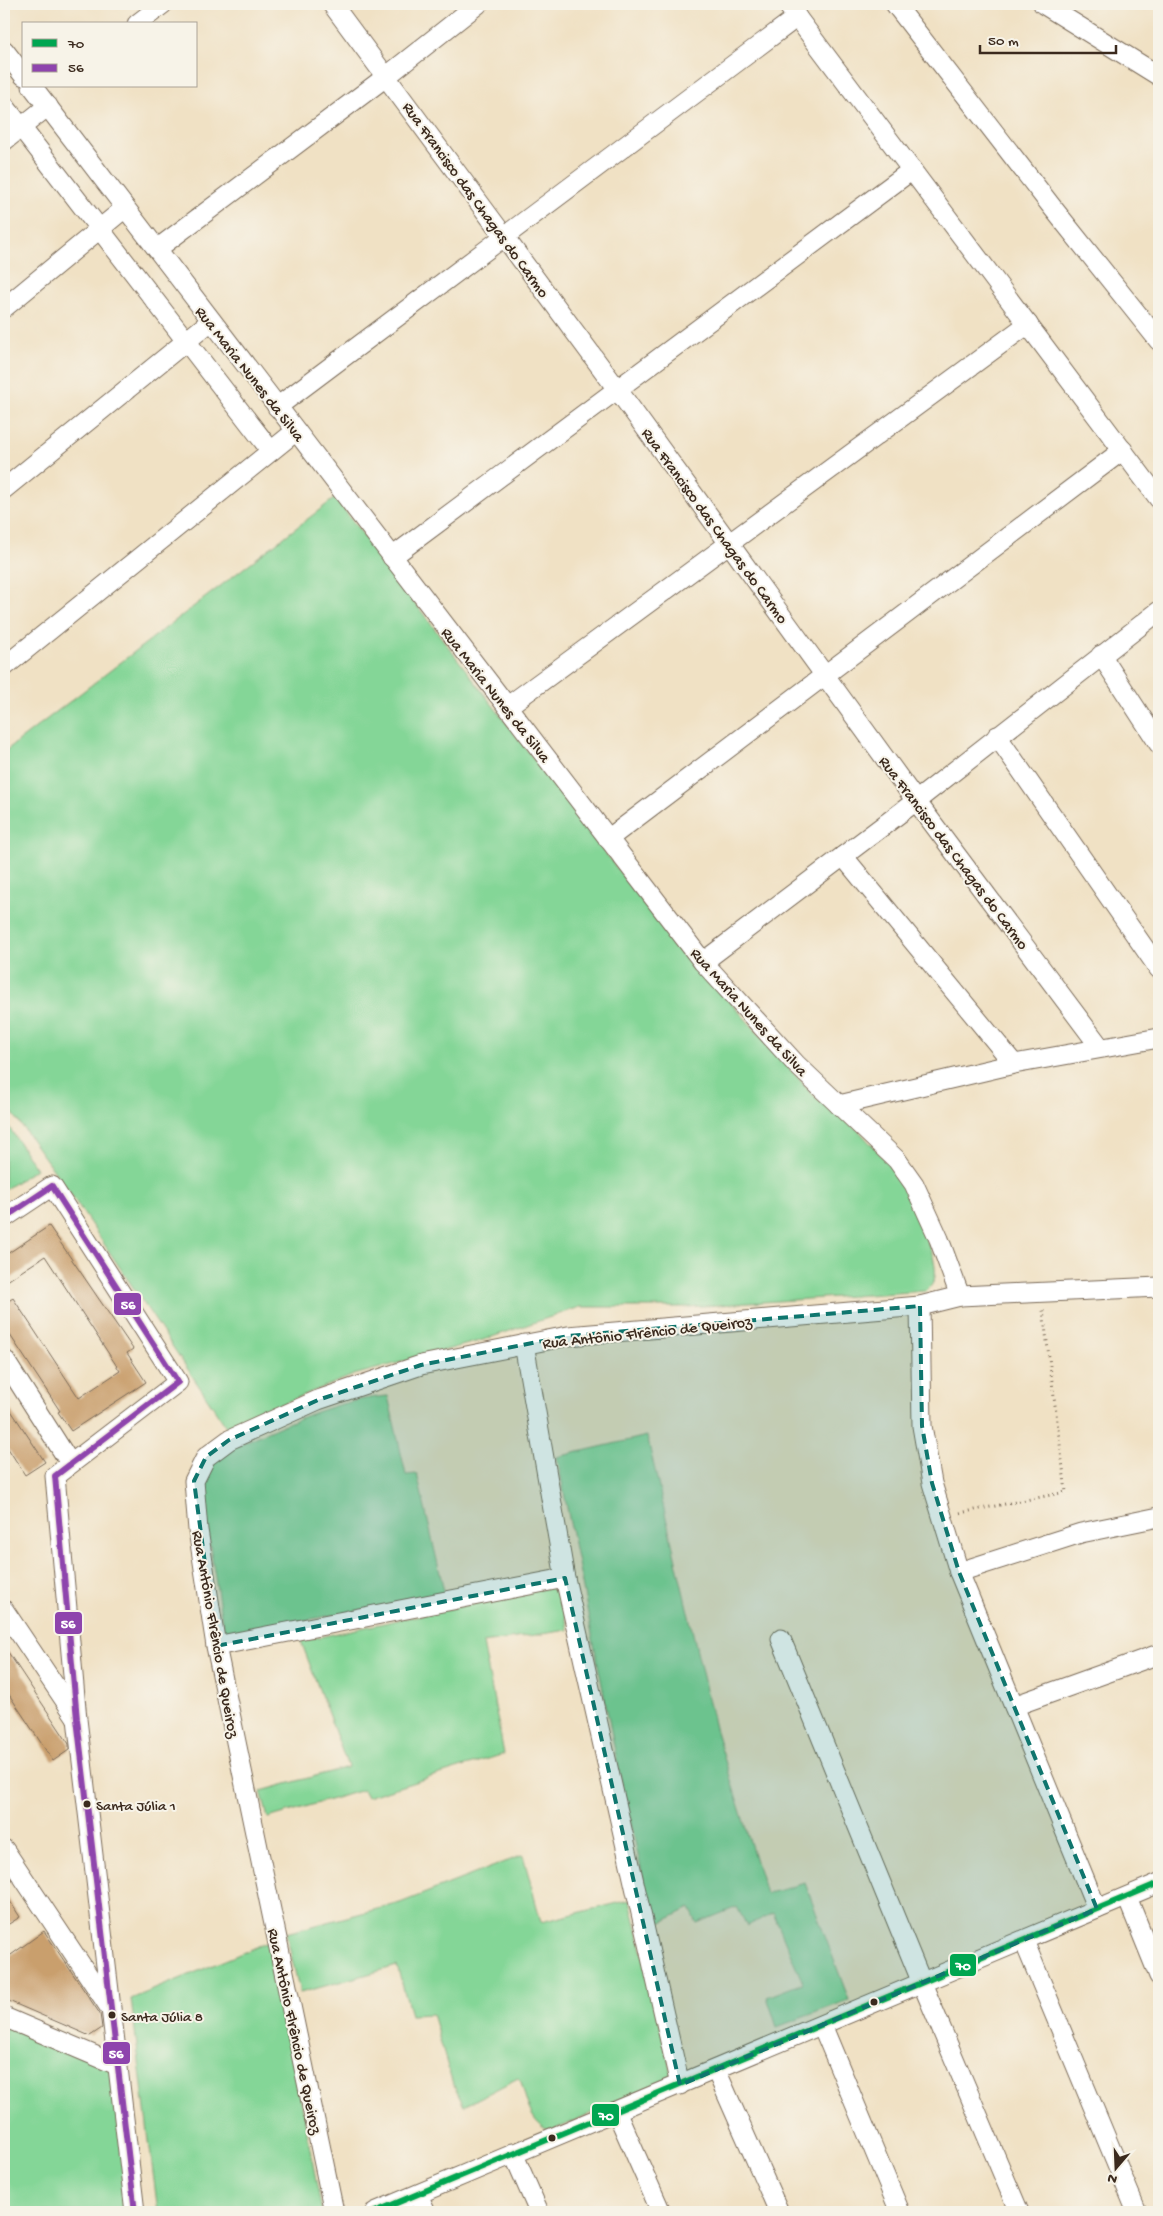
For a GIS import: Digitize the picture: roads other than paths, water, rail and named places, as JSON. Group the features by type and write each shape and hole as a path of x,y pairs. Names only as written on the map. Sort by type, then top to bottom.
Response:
{"street":[{"path":"140,22 164,4"},
{"name":"Rua Francisco das Chagas do Carmo","path":"332,4 387,76 916,801 1100,1047"},
{"path":"156,249 387,76 478,4"},
{"path":"895,4 1052,207 1159,341"},
{"path":"1043,4 1159,76"},
{"path":"277,407 504,236 792,10 1159,499"},
{"path":"4,50 22,73"},
{"path":"4,141 22,127 43,94"},
{"name":"Rua Maria Nunes da Silva","path":"43,94 156,249 703,962 796,1064 886,1147 897,1160 914,1184 939,1239 960,1296"},
{"path":"4,105 271,451"},
{"path":"392,557 912,170"},
{"path":"4,308 125,208"},
{"path":"4,489 211,321"},
{"path":"508,706 1028,324"},
{"path":"4,667 296,431"},
{"path":"608,840 1123,450"},
{"path":"703,962 916,801 996,736 1159,611"},
{"path":"1101,655 1159,744"},
{"path":"996,736 1159,969"},
{"path":"843,856 1014,1064"},
{"path":"839,1105 1014,1064 1100,1047 1159,1038"},
{"path":"4,1218 52,1186 178,1382 55,1476 77,1718 134,2212"},
{"name":"Rua Antônio Flrêncio de Queiroz","path":"334,2212 216,1646 198,1530 194,1481 206,1457 228,1440 318,1400 421,1365 568,1336 920,1306 960,1296 1159,1287"},
{"path":"920,1306 922,1426 932,1483 959,1572 1097,1909"},
{"path":"524,1344 565,1578 680,2085"},
{"path":"4,1359 70,1463"},
{"path":"959,1572 1081,1533 1159,1517"},
{"path":"216,1646 565,1578"},
{"path":"4,1610 77,1718"},
{"path":"781,1639 1018,2212"},
{"path":"1014,1706 1159,1654"},
{"path":"4,1849 112,2011"},
{"path":"375,2212 1159,1883"},
{"path":"1126,1897 1159,1976"},
{"path":"1024,1941 1137,2212"},
{"path":"4,2017 118,2065"},
{"path":"822,2025 900,2212"},
{"path":"716,2070 779,2212"},
{"path":"617,2112 662,2212"},
{"path":"513,2153 539,2212"},
{"path":"418,2194 426,2212"}],"place":[{"name":"Santa Júlia 1","path":"87,1804"},
{"name":"Santa Júlia 8","path":"112,2015"}]}
